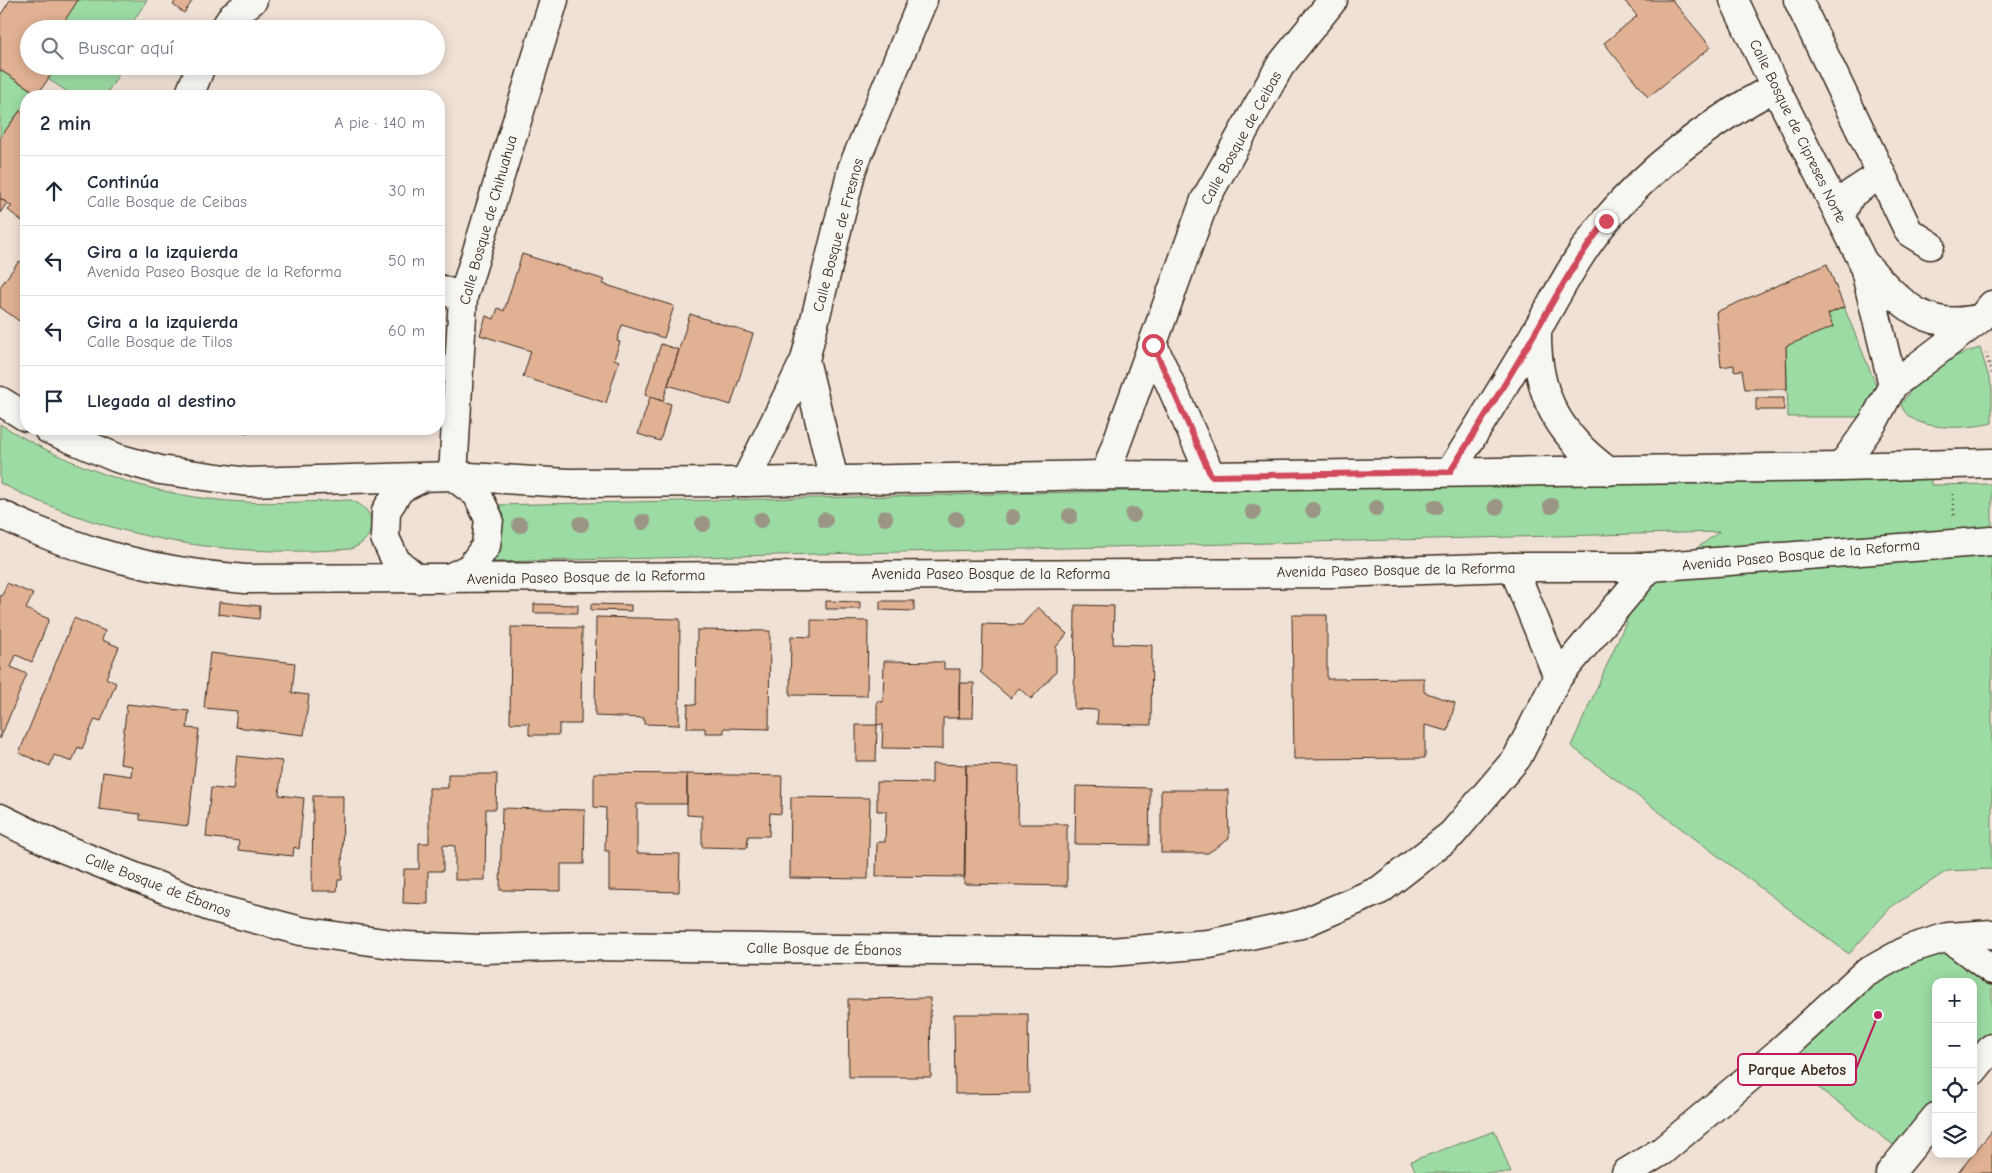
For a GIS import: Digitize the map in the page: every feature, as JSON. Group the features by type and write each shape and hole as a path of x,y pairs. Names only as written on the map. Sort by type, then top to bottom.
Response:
{"street":[{"path":"230,20 253,0"},
{"name":"Calle Bosque de Chihuahua","path":"453,476 451,293 554,0"},
{"name":"Calle Bosque de Fresnos","path":"744,482 805,360 852,169 923,0"},
{"name":"Calle Bosque de Ceibas","path":"1105,475 1205,200 1280,66 1333,0"},
{"name":"Calle Bosque de Cipreses Norte","path":"1734,0 1775,87 1863,262 1893,385"},
{"path":"1798,0 1909,232 1930,245"},
{"path":"191,90 197,75"},
{"path":"1450,472 1537,331 1579,255 1606,221 1635,188 1700,132 1775,87"},
{"path":"1840,216 1851,194 1880,174"},
{"name":"Calle Bosque de Cipreses Norte","path":"1863,262 1906,306 1916,313 1948,323 1965,322 1986,311"},
{"path":"1841,467 1874,421 1893,385 1986,311"},
{"path":"1537,331 1540,377 1547,399 1558,421 1572,440 1589,457 1608,470"},
{"path":"1153,345 1211,476"},
{"name":"Calle Bosque de Fresnos","path":"805,360 834,480"},
{"path":"0,401 20,413"},
{"path":"62,435 117,458 160,470 204,478 248,482 453,476 568,483 744,482 1105,475 1211,476 1841,467 1987,463"},
{"path":"446,580 470,568 486,546 489,518 477,494 453,476"},
{"path":"418,579 396,562 384,538 386,511 400,489 422,478"},
{"name":"Avenida Paseo Bosque de la Reforma","path":"0,514 36,532 86,550 138,565 191,575 245,579 446,580 559,576 1326,573 1513,567 1650,567 1976,541"},
{"path":"1513,567 1558,677"},
{"name":"Calle Bosque de Ébanos","path":"0,818 56,846 210,907 301,931 405,946 482,949 587,946 1110,952 1209,944 1301,924 1380,890 1452,834 1516,758 1558,677 1650,567"},
{"path":"1626,1173 1662,1151 1776,1055 1864,974 1909,949 1948,937 1992,934"},
{"path":"1948,937 1992,970"},
{"path":"1975,1068 1992,1048"},
{"path":"1890,1173 1932,1122"}],"path":[{"path":"1951,463 1976,541"}],"green space":[{"path":"78,0 147,0 134,20 65,20"},
{"path":"0,70 31,90 20,90 20,110 0,138"},
{"path":"51,75 118,75 109,90 65,90 48,79"},
{"path":"1844,307 1876,385 1863,417 1788,417 1786,346 1828,314"},
{"path":"1980,348 1992,388 1992,423 1969,427 1940,427 1915,420 1906,413 1901,404 1917,384 1935,368 1956,356"},
{"path":"0,424 57,455 117,478 148,487 212,499 257,503 350,500 366,510 372,524 366,538 351,549 305,551 215,547 171,541 127,531 85,519 42,503 0,483"},
{"path":"1931,473 1931,485 1992,484 1992,869 1947,871 1891,907 1849,954 1571,746 1634,604 1671,567 1719,532 492,562 496,505"},
{"path":"1948,937 1992,970 1992,1048 1977,1066 1977,978 1932,978 1932,1122 1905,1154 1776,1055 1864,974"},
{"path":"1495,1131 1511,1173 1416,1173 1411,1161"}],"building":[{"path":"10,0 78,0 65,20 20,20 20,75 51,75 41,90 32,90 0,70 0,16"},
{"path":"176,0 193,0 184,13 173,5"},
{"path":"1624,0 1672,0 1711,47 1648,97 1604,43 1637,16"},
{"path":"20,111 20,219 8,210 12,206 0,198 0,138"},
{"path":"0,198 7,203 0,213"},
{"path":"522,254 605,280 603,284 674,306 664,338 622,325 617,341 620,342 614,359 619,361 606,403 523,377 531,351 480,335 486,316 494,319 498,308 504,311"},
{"path":"20,262 20,322 0,307 0,287"},
{"path":"1827,264 1844,307 1828,314 1833,327 1786,346 1787,389 1745,389 1742,370 1734,371 1734,365 1721,367 1716,312"},
{"path":"690,314 753,334 731,405 668,385"},
{"path":"661,344 679,350 663,401 645,395"},
{"path":"650,397 671,404 660,441 638,434"},
{"path":"1756,398 1784,398 1784,410 1756,410"},
{"path":"7,583 33,594 26,609 49,619 32,662 16,655 11,667 27,674 0,739 0,595 2,596"},
{"path":"826,601 860,602 860,609 826,609"},
{"path":"880,601 914,601 914,611 880,610"},
{"path":"219,602 260,606 259,619 218,614"},
{"path":"534,604 578,605 578,613 534,613"},
{"path":"591,604 631,605 631,611 591,610"},
{"path":"1075,605 1114,606 1113,644 1152,645 1151,725 1097,724 1098,710 1074,709"},
{"path":"1038,607 1067,634 1056,647 1056,672 1031,699 1019,688 1010,698 980,672 982,670 983,624 1022,625"},
{"path":"1292,615 1327,615 1327,679 1424,678 1424,692 1455,703 1448,731 1425,725 1425,758 1294,759"},
{"path":"596,617 680,619 679,725 644,724 644,718 595,716"},
{"path":"74,618 105,631 102,640 119,647 106,678 116,683 101,721 95,719 82,749 78,747 72,762 54,755 50,766 19,753"},
{"path":"811,620 868,621 867,696 790,695 791,636 811,637"},
{"path":"511,627 582,628 581,724 559,724 559,735 529,735 529,723 510,723"},
{"path":"697,630 770,631 769,729 724,728 724,733 705,733 705,728 687,728 688,704 696,705"},
{"path":"210,653 295,663 292,693 309,695 304,735 235,727 237,711 204,708"},
{"path":"884,661 944,662 944,669 960,669 959,718 943,718 943,749 882,748 883,724 877,725 877,701 883,702"},
{"path":"959,683 974,683 973,718 959,718"},
{"path":"127,704 189,711 187,728 199,729 188,826 140,820 140,814 99,809 103,772 131,776 132,766 120,764"},
{"path":"856,725 877,725 876,761 856,761"},
{"path":"237,756 282,761 279,795 304,798 299,849 294,847 293,856 238,850 239,841 206,837 211,788 233,790"},
{"path":"932,764 966,765 965,877 876,876 877,842 885,842 886,811 877,811 877,782 932,783"},
{"path":"966,765 1019,766 1018,824 1067,824 1067,886 964,884"},
{"path":"594,773 687,774 687,804 637,804 637,853 680,854 679,892 609,890 609,851 605,851 606,808 594,807"},
{"path":"448,774 497,774 496,809 486,809 485,880 455,880 455,846 443,845 443,871 428,871 428,904 403,903 404,869 419,869 419,843 429,843 429,788 448,788"},
{"path":"687,774 782,776 781,814 770,813 769,836 748,836 747,848 702,847 702,816 687,815"},
{"path":"1076,786 1150,788 1149,845 1075,844"},
{"path":"1161,790 1228,790 1229,839 1208,853 1161,853"},
{"path":"313,796 343,796 342,880 338,880 337,891 312,891"},
{"path":"791,797 870,798 868,879 790,878"},
{"path":"502,808 585,810 584,864 561,864 561,891 500,890"},
{"path":"930,998 931,1077 849,1077 848,999"},
{"path":"954,1014 1028,1014 1029,1093 955,1094"},
{"path":"1992,1131 1992,1173 1958,1173 1970,1158 1977,1158 1977,1149"}],"place":[{"name":"Parque Abetos","path":"1878,1015"}],"route":[{"path":"1153,345 1211,476 1450,472 1537,331 1556,292 1579,255 1606,221"}]}
